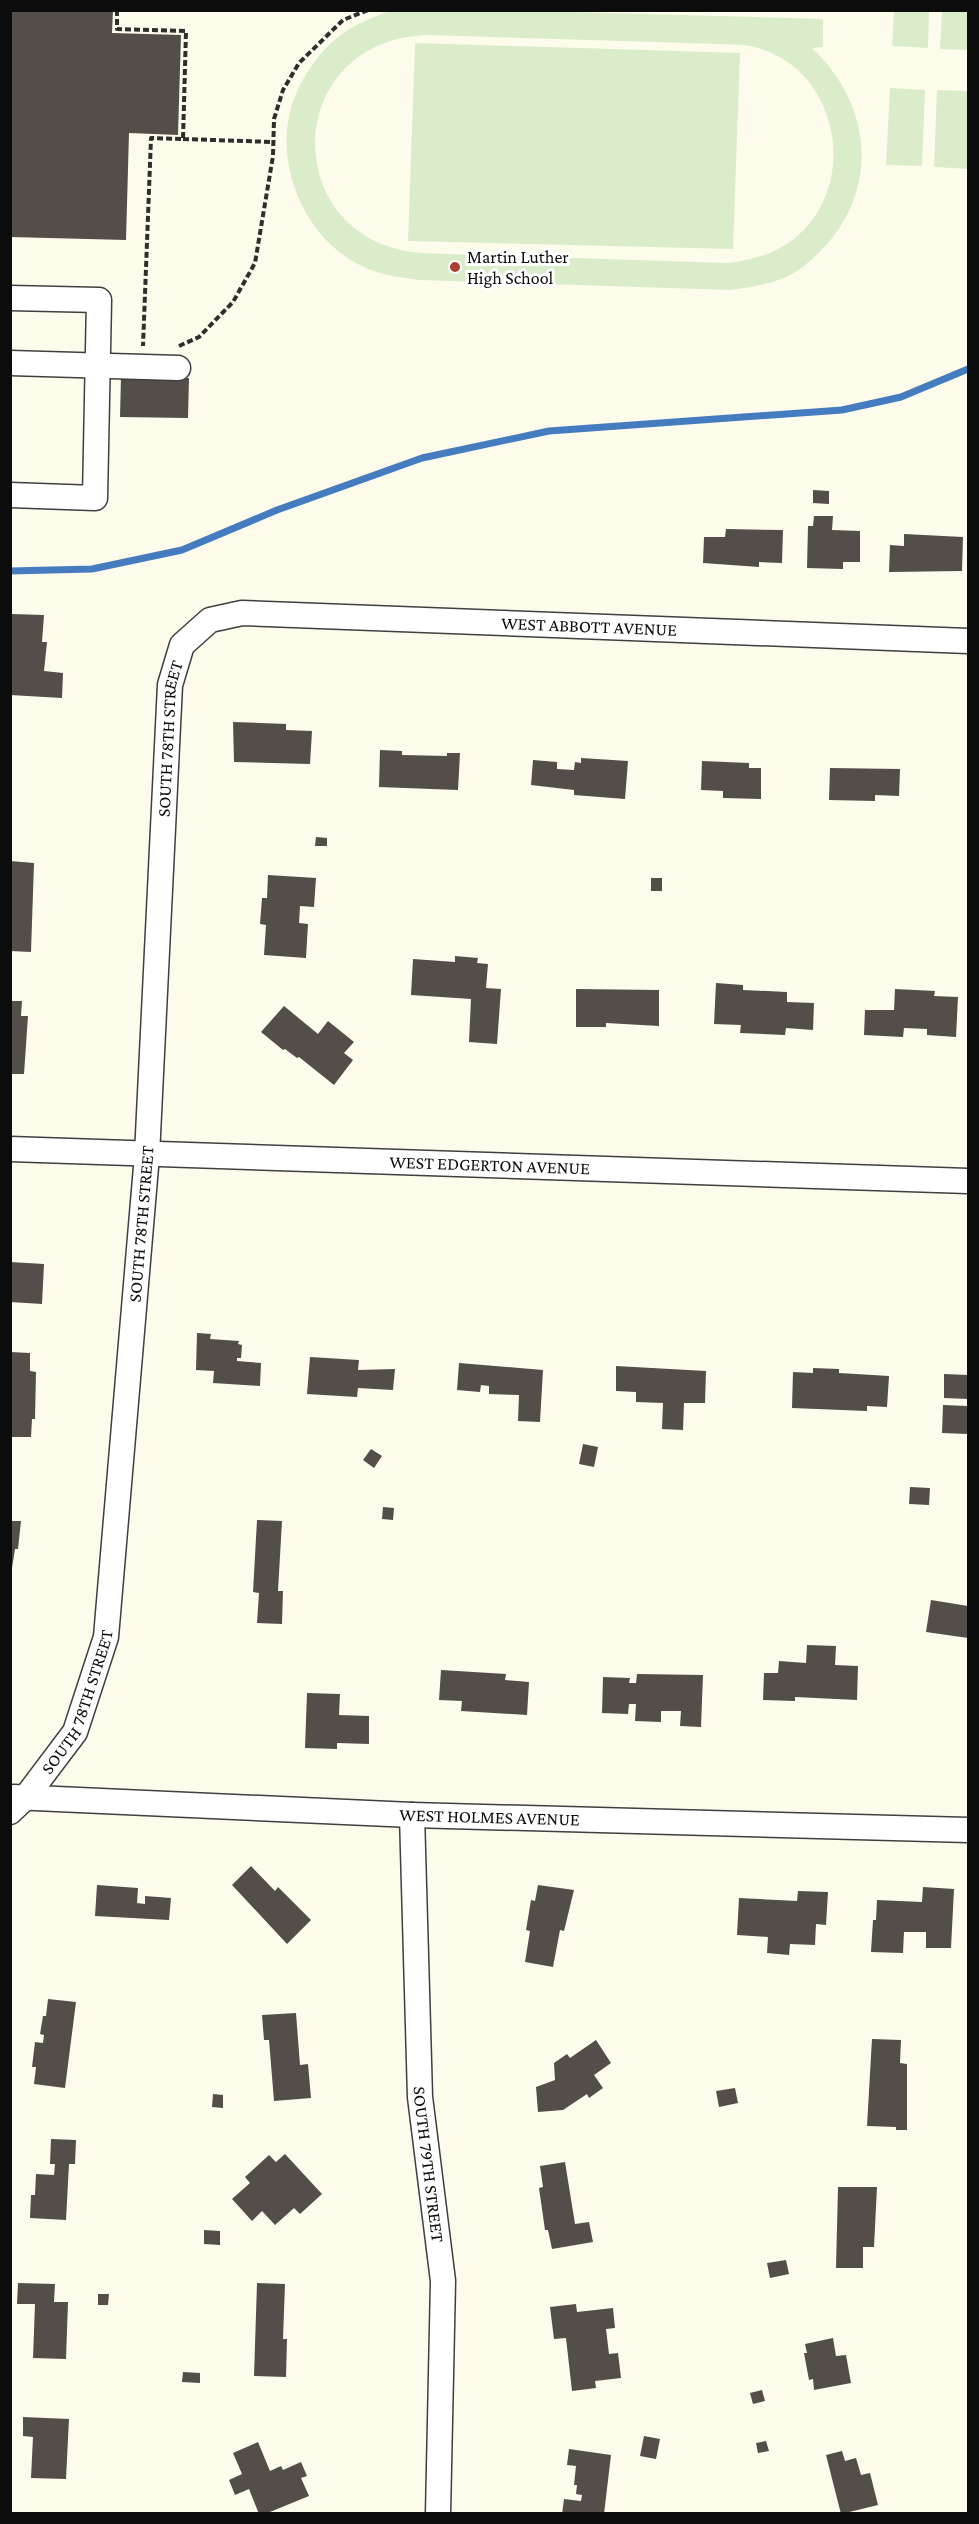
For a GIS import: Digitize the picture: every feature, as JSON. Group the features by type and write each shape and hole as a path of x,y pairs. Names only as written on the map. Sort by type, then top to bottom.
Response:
{"street":[{"path":"10,298 99,300 95,498 10,495"},
{"path":"10,363 146,367 177,358"},
{"name":"WEST ABBOTT AVENUE","path":"210,620 242,613 969,641"},
{"name":"SOUTH 78TH STREET","path":"16,1802 75,1732 106,1637 147,1155 170,685 182,645 210,620"},
{"name":"WEST EDGERTON AVENUE","path":"10,1149 969,1181"},
{"name":"WEST HOLMES AVENUE","path":"16,1802 969,1830"},
{"name":"SOUTH 79TH STREET","path":"412,1815 420,2097 443,2281 438,2514"}],"path":[{"path":"117,10 117,29 186,32 183,139"},
{"path":"177,358 233,302 255,263 273,142 274,119 282,90 298,63 343,20 368,10"},
{"path":"146,367 143,352 151,138 273,142"}],"green space":[{"path":"391,10 537,11 823,19 823,47 812,48 834,73 850,101 859,130 862,159 857,188 846,216 829,242 796,272 769,283 731,290 419,280 385,274 362,266 336,249 320,234 307,215 290,174 287,130 291,108 299,88 309,69 322,52 350,28","holes":["427,35 742,45 780,57 804,76 821,100 831,128 833,158 829,187 816,215 795,238 763,255 727,263 421,253 374,241 341,215 321,181 315,142 323,104 344,70 378,46"]},
{"path":"894,11 929,11 928,48 892,46"},
{"path":"942,11 968,11 968,50 940,49"},
{"path":"415,43 740,53 733,249 408,241"},
{"path":"890,88 925,90 922,166 886,165"},
{"path":"937,90 968,91 968,169 934,167"}],"building":[{"path":"10,10 113,10 112,33 181,35 178,135 129,133 126,240 10,237"},
{"path":"121,376 189,378 188,418 120,417"},
{"path":"813,490 829,491 829,504 813,503"},
{"path":"814,516 833,516 832,530 860,531 860,562 843,562 843,569 807,568 808,526 813,526"},
{"path":"726,529 783,530 782,563 759,562 759,567 703,563 704,537 725,537"},
{"path":"904,534 963,537 962,571 889,572 890,545 904,546"},
{"path":"12,614 44,615 42,642 47,642 44,671 63,673 62,698 10,695"},
{"path":"233,722 286,724 286,730 312,731 310,764 234,762"},
{"path":"380,750 402,751 402,755 447,756 447,753 460,753 458,790 379,787"},
{"path":"581,758 628,761 625,799 574,795 574,790 531,785 533,760 557,762 557,769 574,770 575,762 581,763"},
{"path":"702,761 749,763 749,768 761,768 761,799 723,798 723,791 701,790"},
{"path":"830,768 900,769 899,796 875,795 875,801 829,800"},
{"path":"316,837 327,838 327,846 315,846"},
{"path":"10,861 34,863 31,952 10,951"},
{"path":"268,875 316,878 314,907 300,906 299,923 308,924 306,958 264,955 266,925 260,924 262,898 267,898"},
{"path":"651,878 662,878 662,891 651,891"},
{"path":"455,956 478,958 477,963 488,964 486,988 501,989 497,1044 469,1042 471,999 411,995 413,959 455,962"},
{"path":"716,983 743,985 743,990 787,992 787,1002 814,1003 813,1030 786,1028 785,1035 740,1033 741,1025 714,1024"},
{"path":"576,989 659,990 659,1026 606,1023 606,1027 576,1027"},
{"path":"895,989 935,991 934,996 958,997 956,1037 927,1035 927,1029 904,1028 903,1037 864,1035 865,1010 894,1010"},
{"path":"10,1001 22,1001 21,1016 28,1016 24,1074 10,1074"},
{"path":"284,1006 318,1034 328,1021 354,1042 344,1053 353,1060 334,1085 299,1057 283,1050 261,1032"},
{"path":"10,1262 44,1264 42,1304 10,1302"},
{"path":"197,1333 211,1334 210,1339 239,1341 238,1344 242,1345 241,1358 237,1358 237,1361 261,1363 260,1386 213,1383 214,1371 196,1370"},
{"path":"10,1352 30,1353 30,1371 36,1372 35,1419 32,1419 31,1437 10,1437"},
{"path":"310,1357 359,1360 358,1370 395,1369 393,1390 358,1388 357,1397 307,1394"},
{"path":"459,1363 543,1370 540,1422 518,1421 519,1395 489,1394 489,1386 481,1385 480,1392 457,1390"},
{"path":"616,1366 706,1371 705,1403 684,1403 683,1430 662,1429 663,1403 636,1402 636,1392 616,1391"},
{"path":"813,1368 839,1369 839,1373 889,1376 887,1407 867,1406 867,1411 792,1408 793,1372 813,1373"},
{"path":"944,1374 968,1375 968,1399 944,1398"},
{"path":"943,1405 968,1406 967,1434 942,1433"},
{"path":"583,1444 598,1447 594,1467 579,1464"},
{"path":"371,1449 382,1456 374,1468 363,1460"},
{"path":"910,1487 930,1488 929,1505 909,1504"},
{"path":"383,1507 394,1508 393,1520 382,1519"},
{"path":"257,1520 282,1521 278,1591 283,1591 282,1624 257,1623 259,1593 253,1592"},
{"path":"10,1521 21,1521 18,1549 15,1549 12,1568"},
{"path":"931,1600 968,1606 968,1638 926,1632"},
{"path":"807,1645 836,1646 835,1665 858,1666 857,1700 795,1697 795,1701 763,1700 764,1673 778,1673 779,1661 806,1663"},
{"path":"441,1670 506,1674 505,1680 529,1682 527,1715 461,1711 462,1701 439,1700"},
{"path":"637,1674 703,1675 701,1727 680,1726 681,1711 661,1711 661,1722 635,1721 636,1704 629,1704 628,1714 602,1713 603,1677 630,1678 629,1683 636,1683"},
{"path":"307,1693 340,1694 339,1715 369,1716 369,1744 337,1743 337,1749 305,1748"},
{"path":"251,1866 275,1891 278,1887 311,1920 287,1944 232,1885"},
{"path":"97,1885 138,1888 137,1903 145,1904 145,1896 171,1898 169,1920 95,1916"},
{"path":"538,1885 574,1890 564,1931 560,1930 553,1967 525,1962 530,1931 526,1930 531,1900 535,1901"},
{"path":"923,1887 954,1889 951,1948 926,1948 926,1932 904,1932 903,1953 871,1952 877,1900 922,1902"},
{"path":"798,1891 828,1892 826,1925 816,1924 815,1945 790,1944 789,1955 767,1953 768,1937 737,1935 739,1898 797,1901"},
{"path":"48,1999 76,2002 65,2088 34,2084 36,2067 32,2067 35,2042 43,2043 44,2035 40,2034 43,2016 46,2016"},
{"path":"296,2013 300,2065 308,2064 311,2098 274,2101 269,2040 264,2040 262,2015"},
{"path":"872,2039 901,2040 900,2063 907,2064 907,2130 896,2130 896,2127 867,2126"},
{"path":"596,2040 611,2063 594,2075 603,2088 589,2098 587,2094 563,2110 538,2112 536,2087 555,2080 554,2063 567,2054 570,2058"},
{"path":"735,2088 738,2103 719,2107 716,2091"},
{"path":"213,2094 223,2095 223,2108 212,2107"},
{"path":"51,2139 76,2140 75,2164 69,2164 66,2220 30,2218 31,2195 35,2195 36,2174 54,2175 55,2164 50,2164"},
{"path":"285,2154 322,2194 300,2214 294,2208 275,2225 262,2211 252,2221 232,2199 250,2183 245,2177 269,2155 276,2162"},
{"path":"565,2162 575,2224 589,2222 593,2242 552,2249 548,2230 545,2230 539,2188 543,2187 540,2166"},
{"path":"838,2187 877,2187 874,2247 863,2247 863,2268 836,2268"},
{"path":"204,2230 220,2231 220,2245 204,2244"},
{"path":"786,2260 789,2274 770,2278 767,2263"},
{"path":"18,2283 55,2284 54,2302 68,2302 66,2359 33,2358 35,2304 17,2304"},
{"path":"257,2283 285,2284 283,2339 287,2339 286,2377 254,2376"},
{"path":"98,2294 109,2294 108,2305 98,2305"},
{"path":"576,2304 577,2312 613,2308 615,2328 606,2329 609,2354 618,2353 621,2378 595,2381 596,2388 572,2391 566,2338 554,2339 550,2307"},
{"path":"833,2338 836,2356 846,2355 851,2383 814,2390 813,2379 809,2380 804,2353 807,2353 805,2344"},
{"path":"183,2372 200,2373 200,2383 182,2382"},
{"path":"762,2390 765,2401 753,2404 750,2393"},
{"path":"23,2417 69,2419 66,2479 31,2478 33,2437 23,2436"},
{"path":"644,2436 660,2439 656,2459 640,2456"},
{"path":"766,2441 769,2451 758,2453 756,2443"},
{"path":"258,2442 270,2471 281,2466 283,2470 301,2462 307,2476 301,2478 309,2496 265,2514 259,2514 249,2489 235,2495 229,2480 242,2474 233,2453"},
{"path":"569,2449 611,2455 604,2514 562,2514 564,2499 581,2501 582,2495 576,2494 577,2485 574,2485 576,2466 567,2465"},
{"path":"842,2451 845,2461 856,2458 861,2475 870,2473 878,2505 841,2514 826,2455"}],"waterway":[{"path":"10,571 92,569 182,550 277,510 422,458 549,431 842,410 901,397 968,369"}],"place":[{"name":"Martin Luther High School","path":"455,267"}]}
